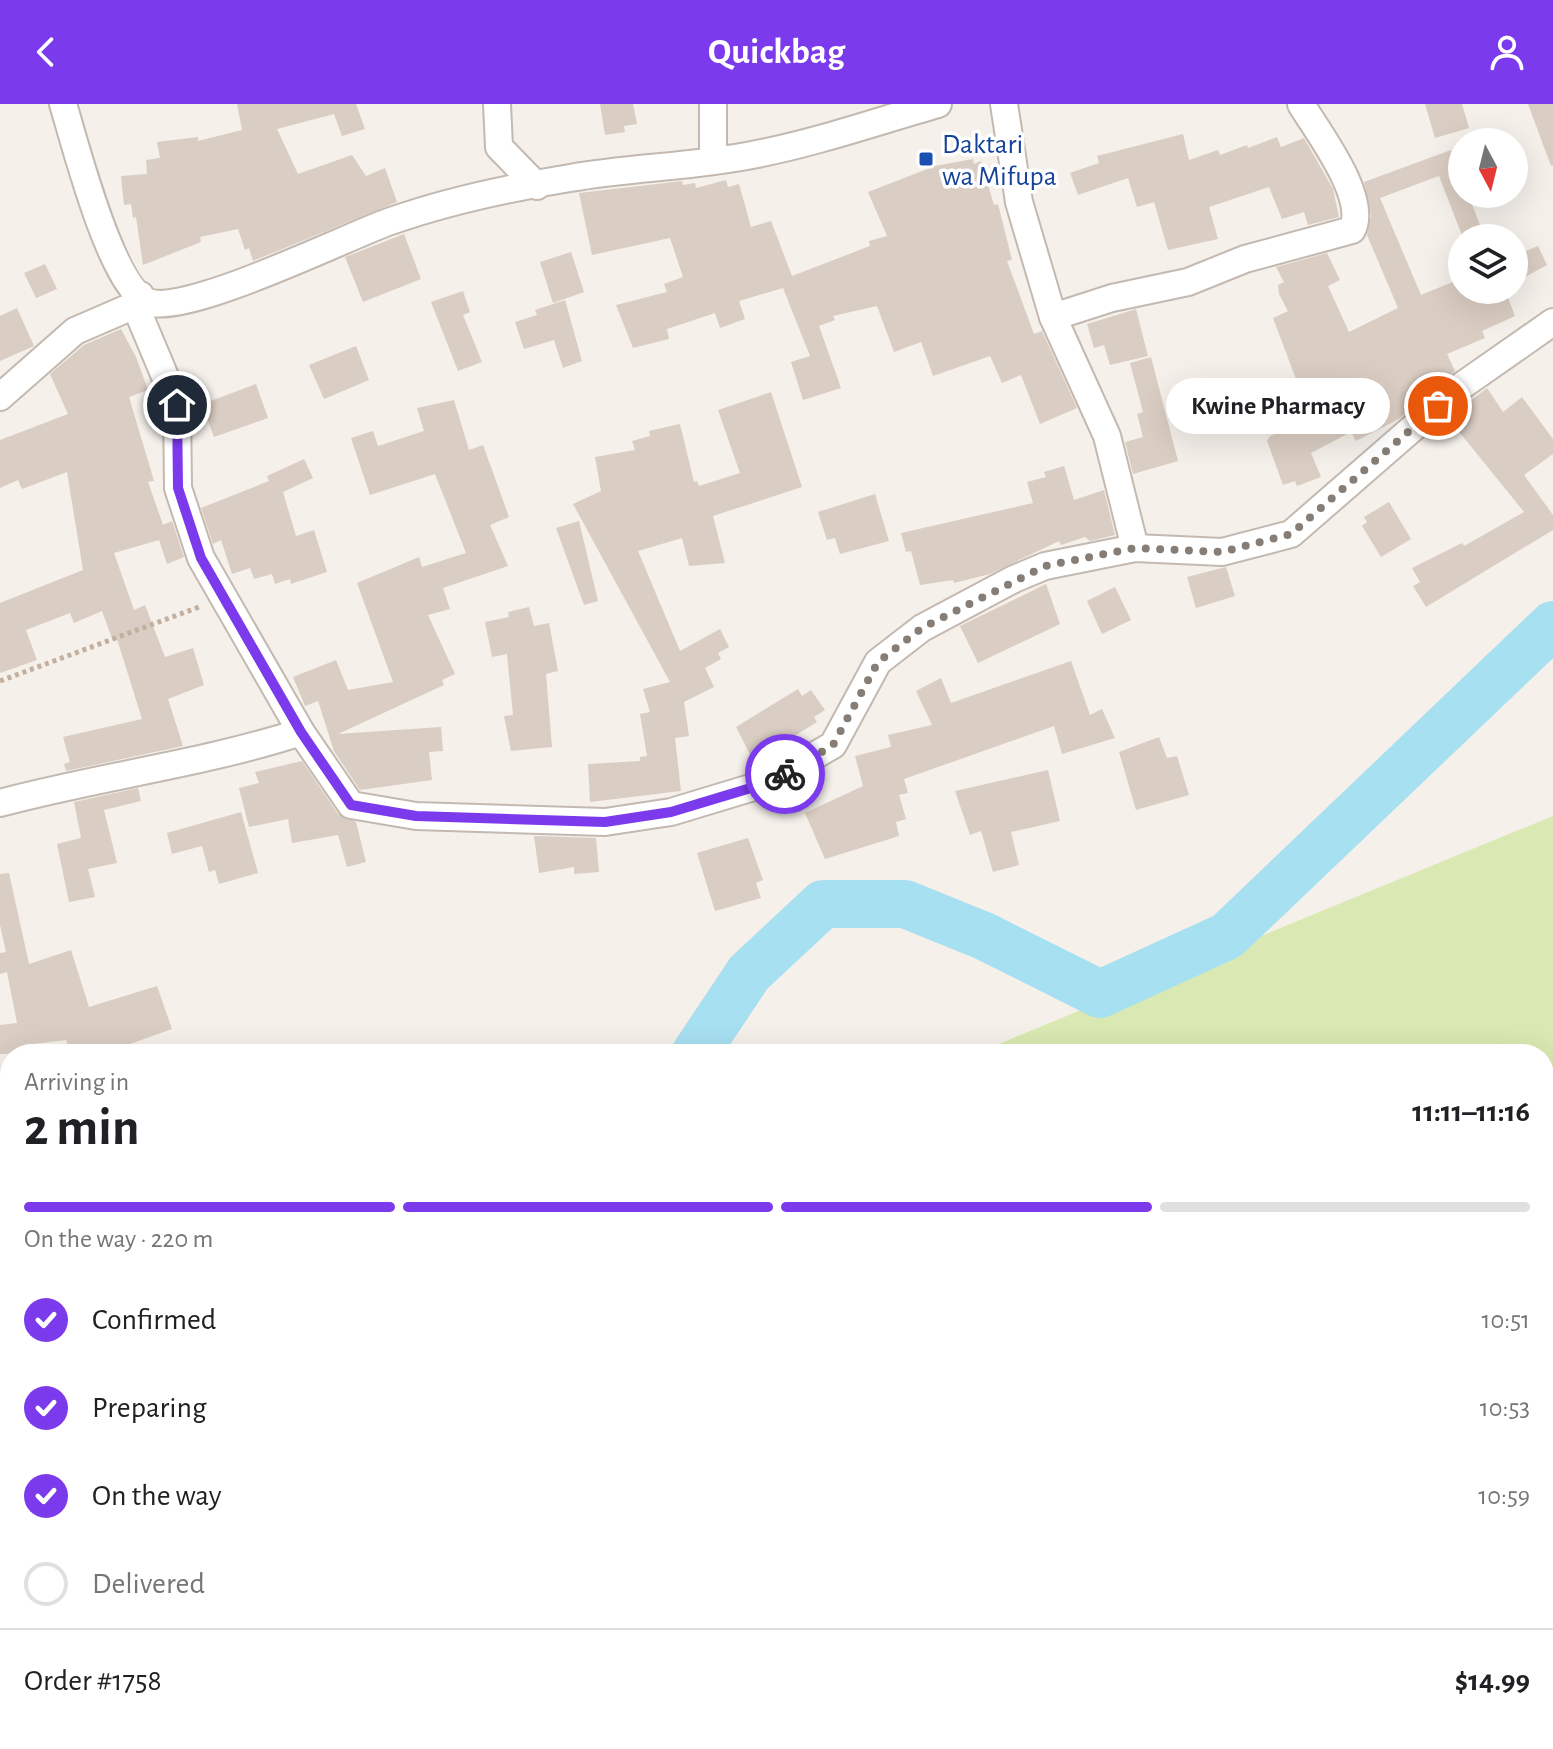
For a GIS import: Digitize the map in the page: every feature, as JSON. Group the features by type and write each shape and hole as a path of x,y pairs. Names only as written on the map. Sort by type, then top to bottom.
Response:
{"street":[{"path":"63,104 111,252 138,300 177,405 178,488 201,558 301,732 351,805 416,816 605,822 671,812 767,783 833,745 878,662 922,628 1045,566 1135,548 1222,552 1291,534 1460,387 1553,322"},
{"path":"497,104 499,147 537,186"},
{"path":"713,104 713,161"},
{"path":"0,397 75,331 138,300 170,304 270,272 381,225 454,199 569,178 757,154 938,104"},
{"path":"1004,104 1019,202 1053,317 1107,436 1135,548"},
{"path":"1053,317 1112,298 1188,282 1245,259 1352,230 1355,207 1347,185 1322,132 1301,104"},
{"path":"0,803 58,787 238,752 301,732"}],"path":[{"path":"0,681 223,598"}],"green space":[{"path":"1553,816 1553,1044 998,1044"}],"building":[{"path":"237,104 356,104 365,129 342,136 334,114 277,129 298,174 352,155 366,176 385,168 397,202 253,261 249,248 245,250 238,229 200,237 201,242 143,265 136,217 133,218 131,204 124,205 121,176 147,174 146,160 160,158 157,142 198,137 198,141 242,130"},
{"path":"600,104 633,104 637,124 624,126 625,132 605,135"},
{"path":"1425,104 1462,104 1469,128 1448,128 1448,134 1435,138"},
{"path":"1528,104 1553,104 1551,166"},
{"path":"1183,134 1189,160 1218,150 1220,155 1247,145 1248,148 1277,137 1281,147 1304,138 1333,189 1339,217 1308,225 1304,212 1282,219 1269,187 1209,207 1218,239 1168,250 1154,202 1137,207 1128,178 1078,195 1070,173 1099,163 1097,156"},
{"path":"1448,151 1448,199 1439,176 1380,198 1421,295 1448,284 1448,304 1510,304 1515,316 1482,331 1485,338 1447,354 1455,371 1399,419 1356,441 1351,432 1311,453 1321,477 1297,486 1295,481 1283,485 1267,441 1270,436 1304,422 1296,408 1305,403 1273,318 1288,311 1279,294 1278,285 1284,282 1276,267 1327,253 1340,280 1328,286 1349,332 1398,308 1367,235 1371,215 1364,182"},
{"path":"973,159 974,164 981,161 994,205 998,204 1012,260 1007,261 1034,334 1042,331 1077,408 1040,424 1021,375 1002,383 990,356 933,376 921,342 894,352 877,306 833,316 835,320 819,326 841,388 803,400 791,362 810,356 783,288 739,301 745,319 720,328 715,313 667,329 669,339 633,348 616,305 667,292 664,284 683,277 670,238 592,255 579,193 682,181 683,185 695,183 696,188 726,180 728,187 739,184 751,227 771,221 792,276 870,246 869,241 887,236 868,192 935,166"},
{"path":"1451,208 1473,208 1480,224 1458,224"},
{"path":"404,234 421,279 363,302 345,257"},
{"path":"1538,246 1547,265 1528,275 1528,250"},
{"path":"571,252 584,292 553,303 540,262"},
{"path":"45,264 57,289 36,298 24,273"},
{"path":"463,291 470,312 463,315 482,362 458,371 431,302"},
{"path":"565,300 582,361 563,368 554,340 524,349 515,322 537,315 535,310"},
{"path":"17,308 34,346 0,361 0,316"},
{"path":"1136,309 1148,356 1110,365 1104,345 1094,348 1087,324"},
{"path":"121,329 148,390 129,397 154,481 148,482 163,525 172,521 184,557 167,564 159,540 114,553 134,610 145,605 165,657 193,648 204,685 168,699 183,746 66,771 64,764 70,762 63,737 142,719 117,639 113,641 102,611 74,623 70,613 26,630 37,660 0,673 0,603 83,570 67,472 22,489 18,480 0,488 0,440 68,414 50,374 84,345"},
{"path":"356,346 369,380 324,399 309,365"},
{"path":"1151,357 1178,461 1133,474 1125,442 1143,437 1137,414 1143,412 1130,363"},
{"path":"256,384 268,418 214,437 206,415 211,412 208,402"},
{"path":"1487,388 1503,412 1522,397 1553,439 1553,454 1524,475 1553,515 1553,530 1426,607 1413,586 1420,582 1412,568 1462,543 1464,546 1524,512 1448,418"},
{"path":"771,392 802,487 713,516 725,563 689,566 682,538 638,551 680,651 720,629 729,647 718,653 721,659 705,668 714,687 684,702 689,736 675,738 681,791 590,802 588,764 640,761 640,757 647,756 640,714 650,712 643,689 670,682 573,504 601,491 595,457 635,450 632,441 650,436 649,431 680,424 694,482 697,481 699,486 740,473 718,410"},
{"path":"454,400 469,450 483,445 509,517 490,525 508,566 443,588 450,609 428,615 455,674 442,680 444,685 338,734 441,727 443,751 429,752 432,780 360,790 334,751 318,701 305,706 293,677 336,660 348,690 393,682 357,583 419,557 422,567 466,553 435,474 370,495 351,438 373,431 378,446 424,431 417,408"},
{"path":"304,459 313,478 283,492 296,536 314,530 327,572 291,584 290,579 275,584 272,574 254,579 250,568 232,574 221,540 213,544 201,508 269,481 267,476"},
{"path":"1064,466 1074,500 1104,490 1115,535 1090,541 1085,537 1061,545 1059,541 990,574 954,583 953,580 920,585 911,551 906,552 901,533 1033,503 1027,482 1046,477 1044,472"},
{"path":"875,494 889,541 840,554 835,538 827,540 818,512"},
{"path":"1389,502 1411,539 1381,557 1362,526 1367,522 1364,517"},
{"path":"579,521 598,601 584,605 556,528"},
{"path":"1226,567 1235,596 1196,608 1187,577"},
{"path":"1046,584 1060,624 978,663 960,626"},
{"path":"1115,587 1131,620 1102,634 1087,601"},
{"path":"529,607 534,626 549,623 558,671 546,674 552,747 511,751 504,716 513,715 507,654 492,657 485,622 509,617 508,612"},
{"path":"1071,661 1090,715 1102,709 1115,738 1062,754 1054,726 904,779 908,793 899,795 906,819 896,822 899,836 825,859 805,813 863,786 855,756 891,747 888,735 932,725 916,691 941,678 951,703"},
{"path":"798,689 802,696 811,690 825,710 814,717 817,722 796,735 800,741 757,768 736,727"},
{"path":"1159,737 1167,758 1177,756 1189,795 1136,810 1119,752"},
{"path":"302,761 338,814 356,822 366,862 347,867 338,835 292,843 288,819 249,827 239,788 259,783 255,772"},
{"path":"1048,770 1060,821 1011,832 1019,865 993,872 981,831 970,835 955,791"},
{"path":"138,788 141,801 104,810 117,863 88,869 95,897 69,902 57,844 81,838 74,802"},
{"path":"241,812 258,873 219,884 215,870 209,872 202,846 172,854 167,833"},
{"path":"534,836 596,838 599,872 574,874 574,867 539,873"},
{"path":"748,838 763,880 756,883 761,898 715,911 697,853"},
{"path":"9,873 29,964 71,950 89,1007 157,986 172,1029 130,1044 67,1044 66,1040 0,1044 0,1025 17,1023 7,972 0,974 0,953 6,952 0,925 0,874"}],"waterway":[{"path":"702,1044 749,973 823,904 905,904 984,936 1100,994 1227,936 1553,625"}],"way so far":[{"path":"785,774 833,745 849,721 878,662 922,628 1045,566 1135,548 1222,552 1291,534 1438,406"}],"place":[{"name":"Daktari wa Mifupa","path":"926,159"},
{"name":"Kwine Pharmacy","path":"1438,406"}],"route":[{"path":"177,405 178,488 201,558 301,732 351,805 416,816 605,822 671,812 767,783 785,774"}]}
